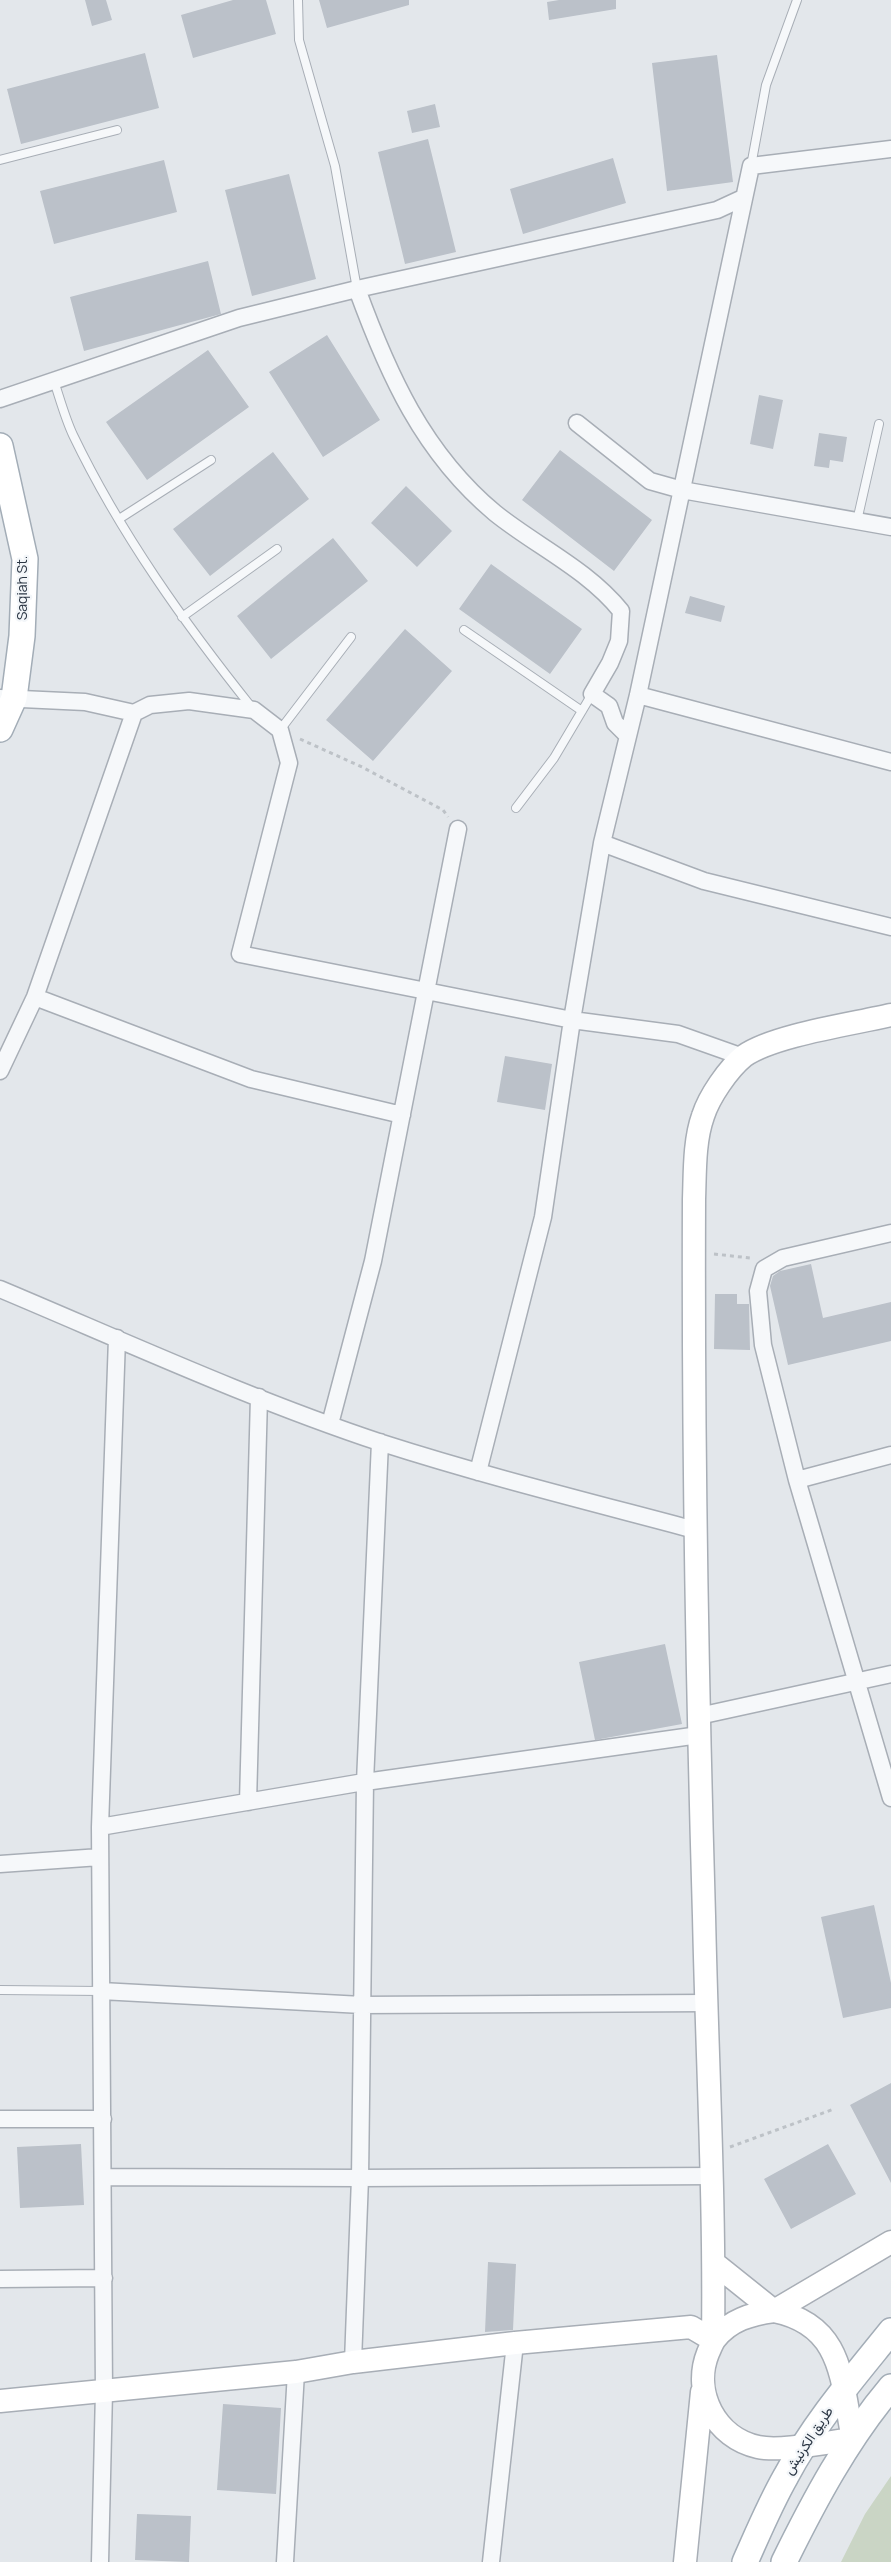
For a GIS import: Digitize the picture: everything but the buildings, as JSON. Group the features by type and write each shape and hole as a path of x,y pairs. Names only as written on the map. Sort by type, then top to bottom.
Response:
{"main road":[{"name":"Saqiah St.","path":"0,446 25,559 22,636 0,729"},
{"name":"طريق الكرنيش","path":"745,2562 786,2476 806,2444 843,2391 891,2331"},
{"path":"784,2562 818,2492 891,2386"}],"street":[{"path":"478,1472 543,1217 572,1020 602,842 638,695 751,166 891,149"},
{"path":"0,399 239,318 357,289 717,210 743,198"},
{"path":"357,289 378,347 411,415 448,467 495,512 605,591 621,610 619,641 610,663 592,694 609,706 614,723 628,736"},
{"path":"578,423 650,480 682,490 891,527"},
{"path":"638,695 891,762"},
{"path":"7,698 85,702 134,713 150,705 190,701 254,710 280,730 289,763 240,954 572,1020 678,1034 743,1057"},
{"path":"0,1071 35,997 134,713"},
{"path":"330,1424 373,1261 458,829"},
{"path":"602,842 704,880 891,927"},
{"path":"35,997 251,1079 402,1115"},
{"path":"685,2562 705,2362 713,2340 714,2263 713,2154 706,2003 695,1530 693,1251 696,1153 702,1116 716,1088 743,1057 772,1042 891,1015"},
{"path":"891,1233 783,1258 764,1269 758,1291 763,1345 797,1480 891,1798"},
{"path":"0,1289 259,1398 380,1442 478,1472 695,1530"},
{"path":"100,2562 104,2391 104,2278 100,1828 116,1338"},
{"path":"248,1802 259,1398"},
{"path":"353,2362 360,2178 365,1782 380,1442"},
{"path":"797,1480 891,1455"},
{"path":"100,1828 699,1726 891,1674"},
{"path":"0,1864 100,1857"},
{"path":"101,1991 362,2005 706,2003"},
{"path":"0,2119 103,2119"},
{"path":"103,2177 713,2176"},
{"path":"774,2311 891,2242"},
{"path":"714,2263 774,2311"},
{"path":"0,2279 104,2278"},
{"path":"703,2384 712,2412 720,2425 737,2439 759,2447 853,2439 837,2363 828,2343 813,2326 794,2315 774,2311 750,2315 730,2325 713,2340"},
{"path":"0,2401 296,2372 353,2362 515,2342 691,2327 713,2340"},
{"path":"491,2562 515,2342"},
{"path":"284,2562 296,2372"}],"lane":[{"path":"298,0 299,40 335,166 357,289"},
{"path":"751,166 766,86 797,0"},
{"path":"0,160 118,130"},
{"path":"54,381 73,434 119,519 206,651 254,710"},
{"path":"857,521 879,424"},
{"path":"119,519 211,460"},
{"path":"182,617 277,549"},
{"path":"464,630 582,711"},
{"path":"280,730 351,637"},
{"path":"516,808 554,758 592,694"},
{"path":"0,1990 101,1991"}],"path":[{"path":"280,730 362,766 443,810 458,829"},
{"path":"693,1251 752,1258 764,1269"},
{"path":"713,2154 834,2109"}],"green space":[{"path":"891,2476 891,2562 841,2562 865,2514"}]}
